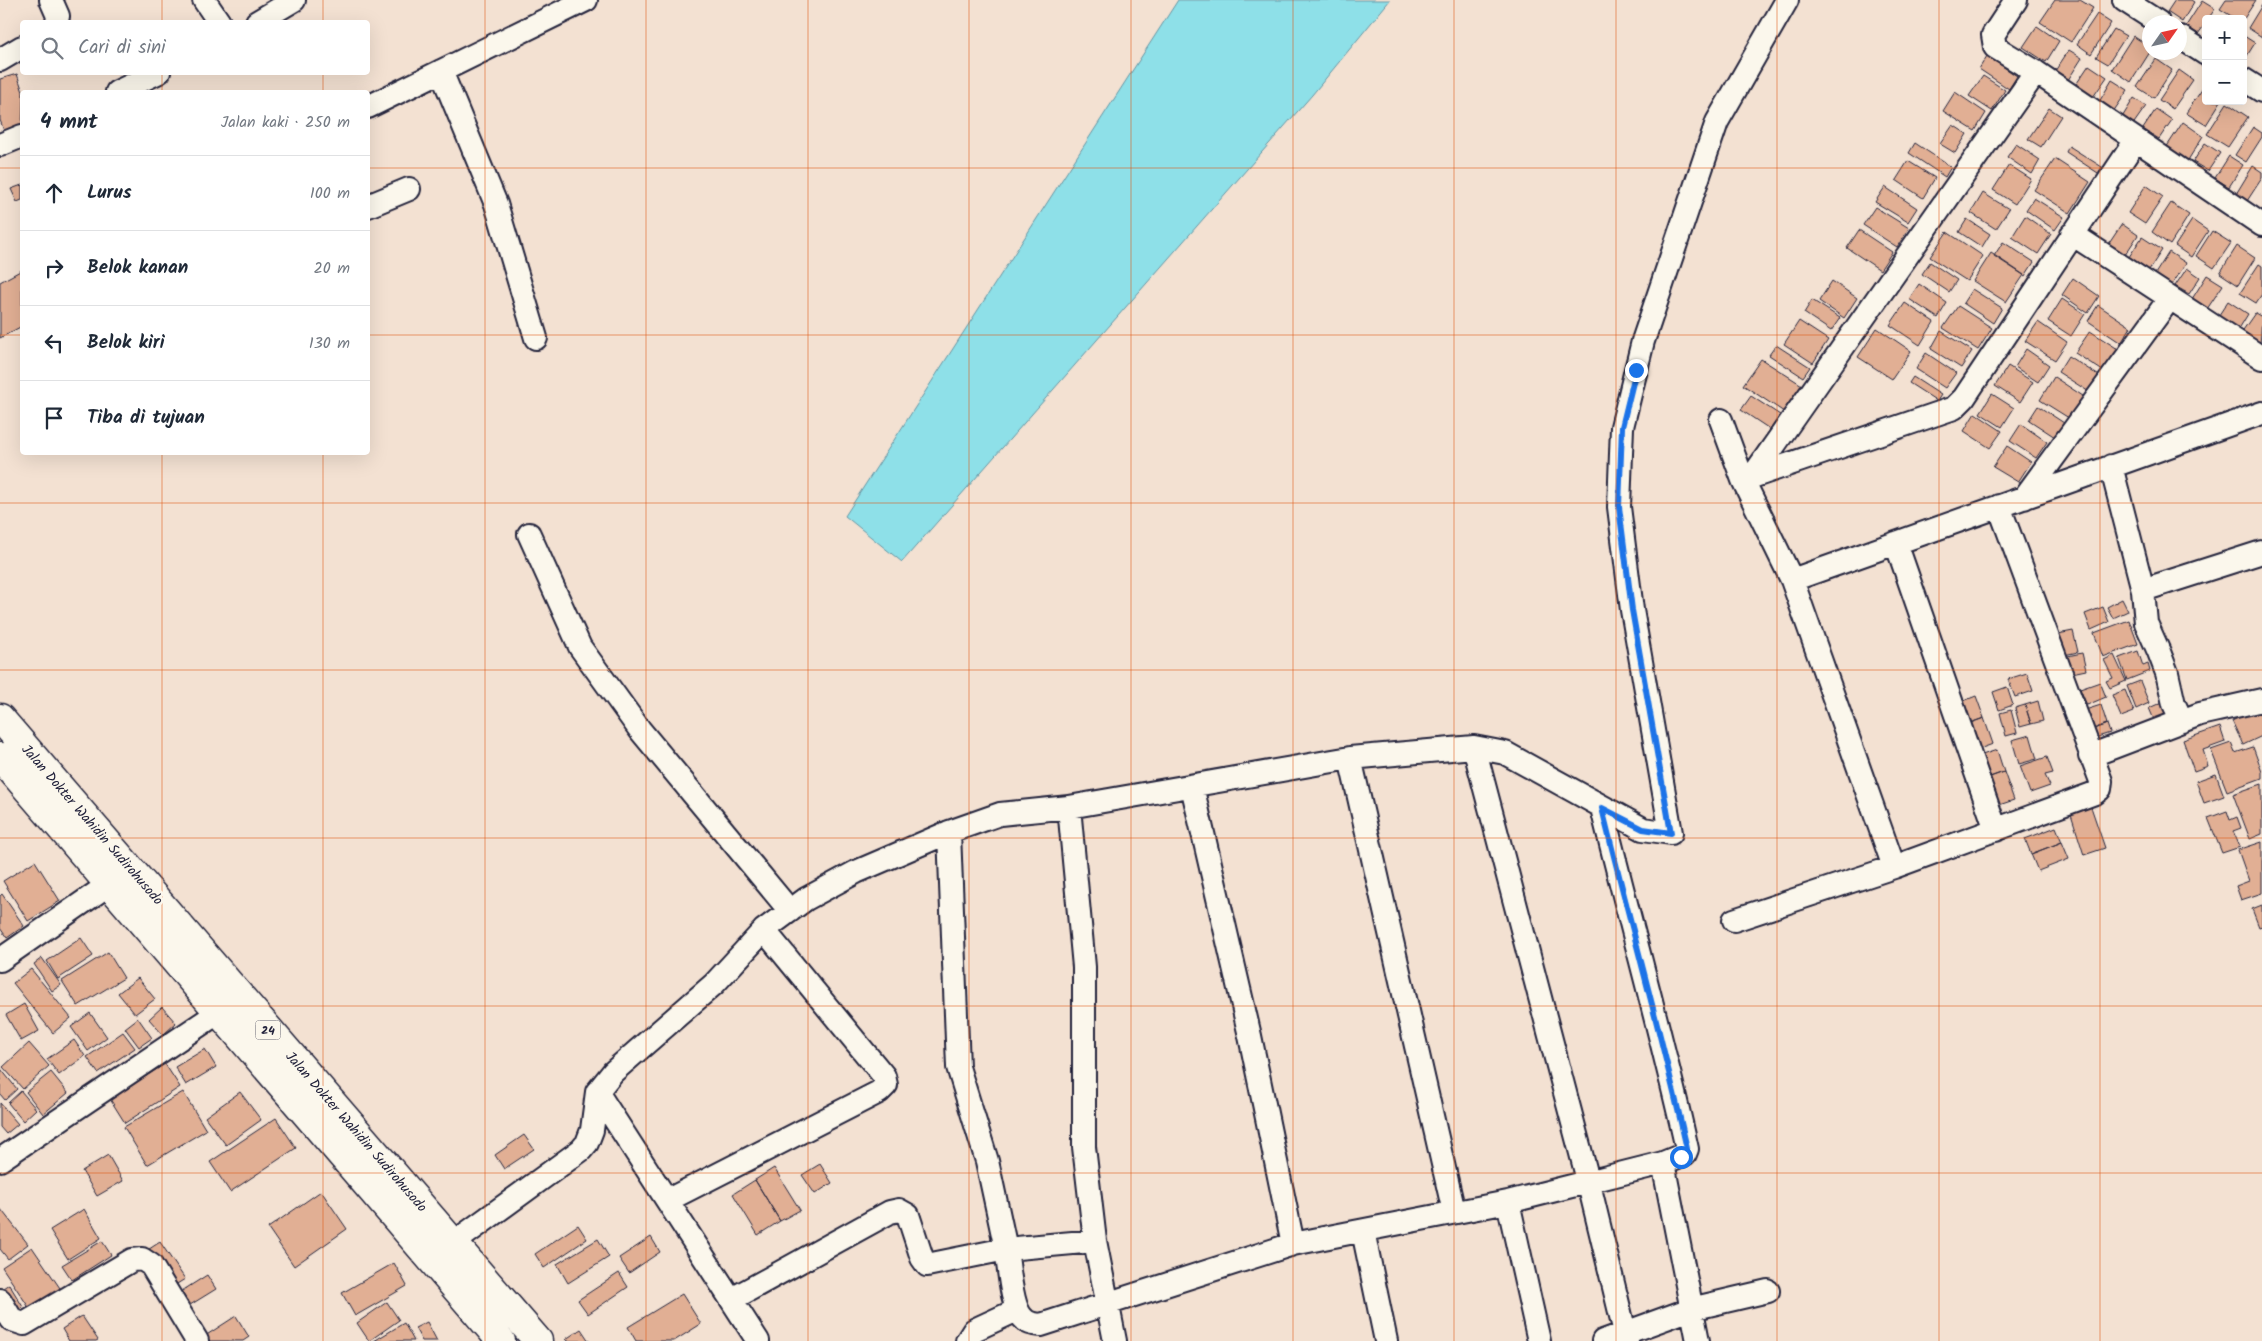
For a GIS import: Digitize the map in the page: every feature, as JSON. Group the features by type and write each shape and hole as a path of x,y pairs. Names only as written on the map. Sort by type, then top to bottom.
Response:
{"highway":[{"name":"Jalan Dokter Wahidin Sudirohusodo","path":"0,718 452,1244 538,1341"},
{"name":"Jalan Dokter Wahidin Sudirohusodo","path":"0,758 501,1341"}],"street":[{"path":"51,0 58,16 57,20"},
{"path":"204,0 218,20"},
{"path":"259,20 294,0"},
{"path":"452,1244 581,1150 587,1143 592,1130 597,1092 613,1072 714,984 764,930 806,899 856,872 949,832 1000,814 1069,807 1350,758 1474,747 1505,754 1643,829 1671,833 1632,610 1619,507 1622,427 1644,341 1716,122 1787,0"},
{"path":"2016,0 1993,35 1992,41 1995,47 2036,72 2262,225"},
{"path":"2124,0 2147,15"},
{"path":"370,106 575,2"},
{"path":"2187,42 2202,51"},
{"path":"0,60 20,48"},
{"path":"440,71 496,204 536,338"},
{"path":"1748,479 2036,72"},
{"path":"121,90 153,75"},
{"path":"2247,82 2262,91"},
{"path":"0,145 20,137"},
{"path":"1748,479 1954,408 1964,398 2136,140"},
{"path":"370,205 409,189"},
{"path":"2072,234 2262,358"},
{"path":"2024,498 2170,298"},
{"path":"1792,580 2262,413"},
{"path":"1721,420 1792,580 1894,867"},
{"path":"2111,466 2143,590 2146,623 2167,673 2174,704 2182,721"},
{"path":"1734,920 1894,867 1996,830 2097,792 2102,785 1999,506"},
{"path":"529,534 580,647 640,730 790,911"},
{"path":"1896,543 1996,830"},
{"path":"2143,590 2262,552"},
{"path":"2090,756 2200,714 2262,700"},
{"path":"1474,747 1588,1180 1626,1337"},
{"path":"1350,758 1454,1212"},
{"path":"1192,786 1250,1036 1293,1244"},
{"path":"1069,807 1084,967 1084,1147 1095,1240 1114,1341"},
{"path":"949,832 958,1067 987,1162 1017,1310 1030,1323 1041,1325 1293,1244 1508,1202 1681,1157 1687,1149 1666,1055 1636,948 1602,808"},
{"path":"0,960 108,885"},
{"path":"668,1200 879,1092 886,1084 884,1076 764,930"},
{"path":"0,1160 218,1012"},
{"path":"597,1092 758,1341"},
{"path":"1663,1163 1698,1341"},
{"path":"1508,1202 1539,1341"},
{"path":"732,1299 890,1212 899,1210 908,1215 922,1258 927,1265 1006,1249 1095,1240"},
{"path":"1363,1231 1386,1341"},
{"path":"0,1300 12,1320 24,1324 132,1260 142,1259 151,1265 197,1341"},
{"path":"1603,1341 1626,1337 1692,1309 1768,1292"},
{"path":"967,1341 974,1330 1017,1310"}],"water":[{"path":"1178,0 1390,0 1312,95 902,562 845,516"}],"building":[{"path":"2055,0 2080,0 2093,8 2071,42 2040,22"},
{"path":"2175,0 2191,0 2194,2 2186,15 2172,15 2167,12"},
{"path":"2226,0 2256,0 2246,15 2230,15 2220,9"},
{"path":"2202,1 2215,9 2211,15 2202,15 2202,28 2198,34 2187,27"},
{"path":"2262,5 2262,37 2248,28"},
{"path":"2097,14 2111,23 2091,54 2077,44"},
{"path":"2037,26 2059,41 2046,62 2023,47"},
{"path":"2114,29 2126,36 2108,64 2096,57"},
{"path":"2133,36 2142,42 2142,60 2145,60 2131,82 2112,69"},
{"path":"2247,38 2255,43 2247,56"},
{"path":"2069,50 2082,58 2068,80 2055,71"},
{"path":"1987,56 2017,76 2009,89 1979,69"},
{"path":"2155,60 2172,70 2154,98 2137,87"},
{"path":"2089,65 2107,77 2093,97 2075,86"},
{"path":"2179,70 2193,80 2173,109 2159,100"},
{"path":"17,74 22,90 20,90 20,134 7,139 0,120 0,79"},
{"path":"1983,76 2005,90 1992,111 1969,96"},
{"path":"2112,80 2128,90 2113,112 2099,102"},
{"path":"2202,89 2202,105 2218,105 2206,125 2186,113"},
{"path":"1955,92 1986,113 1975,131 1943,111"},
{"path":"2134,98 2146,106 2132,126 2121,119"},
{"path":"2226,105 2230,105 2248,117 2228,147 2207,134"},
{"path":"2049,108 2061,116 2041,147 2028,139"},
{"path":"2156,109 2172,120 2159,139 2143,129"},
{"path":"2183,122 2203,136 2185,165 2164,151"},
{"path":"1953,125 1967,134 1955,153 1940,144"},
{"path":"2253,127 2262,133 2262,137 2246,162 2235,155"},
{"path":"1915,143 1951,167 1945,177 1909,153"},
{"path":"2205,143 2220,153 2208,171 2193,162"},
{"path":"2016,144 2040,160 2032,174 2007,157"},
{"path":"2069,146 2102,167 2098,173 2066,152"},
{"path":"2229,156 2243,165 2229,187 2215,178"},
{"path":"2055,159 2090,182 2070,213 2034,190"},
{"path":"1908,161 1935,178 1923,198 1896,180"},
{"path":"2009,165 2031,179 2015,204 1993,190"},
{"path":"2253,166 2262,172 2262,178 2247,201 2236,194"},
{"path":"2146,185 2163,197 2145,224 2128,213"},
{"path":"20,186 20,201 17,202 11,189"},
{"path":"1885,187 1917,208 1908,222 1875,202"},
{"path":"1983,193 2009,209 1996,229 1971,213"},
{"path":"2034,198 2064,217 2055,230 2026,210"},
{"path":"2171,203 2189,215 2170,245 2152,232"},
{"path":"1875,207 1909,228 1897,247 1863,225"},
{"path":"2025,216 2051,234 2038,254 2012,237"},
{"path":"1967,219 1990,234 1982,247 1959,232"},
{"path":"2192,220 2208,231 2191,257 2175,246"},
{"path":"2122,224 2138,235 2125,255 2108,245"},
{"path":"1859,230 1892,252 1880,270 1847,248"},
{"path":"2212,231 2231,243 2214,268 2196,256"},
{"path":"1947,232 1983,256 1967,281 1930,257"},
{"path":"2142,237 2162,250 2147,273 2127,260"},
{"path":"2003,242 2034,262 2025,276 1994,256"},
{"path":"2237,246 2255,258 2238,285 2220,273"},
{"path":"2169,252 2186,263 2172,285 2155,274"},
{"path":"1991,253 2024,275 2006,302 1973,281"},
{"path":"1930,262 1957,280 1949,292 1922,274"},
{"path":"2259,264 2262,266 2262,294 2256,303 2240,293"},
{"path":"2187,268 2200,277 2189,294 2175,286"},
{"path":"20,271 20,327 0,338 0,282"},
{"path":"2207,275 2223,285 2207,309 2192,299"},
{"path":"2073,278 2099,296 2088,313 2062,295"},
{"path":"1832,281 1857,298 1844,318 1819,301"},
{"path":"1919,284 1947,303 1938,318 1909,299"},
{"path":"1972,289 2002,308 1993,323 1963,303"},
{"path":"2062,299 2085,314 2071,336 2048,321"},
{"path":"1812,300 1840,318 1831,331 1804,313"},
{"path":"2228,301 2248,314 2237,332 2217,318"},
{"path":"1905,303 1934,322 1920,345 1890,325"},
{"path":"2098,305 2131,327 2121,343 2088,321"},
{"path":"1958,306 1992,328 1978,350 1943,328"},
{"path":"2255,313 2262,317 2260,346 2241,333"},
{"path":"1799,321 1828,340 1813,363 1784,344"},
{"path":"2038,322 2067,342 2055,360 2025,341"},
{"path":"1877,328 1911,351 1892,379 1858,357"},
{"path":"1941,331 1972,351 1961,368 1931,349"},
{"path":"2090,331 2121,351 2106,373 2075,353"},
{"path":"1776,345 1810,367 1803,377 1769,355"},
{"path":"2026,349 2049,365 2038,382 2015,367"},
{"path":"1926,353 1956,373 1945,388 1916,369"},
{"path":"2068,356 2104,379 2094,395 2058,372"},
{"path":"1761,359 1802,385 1784,412 1743,385"},
{"path":"2008,366 2033,382 2020,402 1995,386"},
{"path":"1913,377 1941,395 1937,401 1909,383"},
{"path":"2054,377 2086,398 2072,420 2040,400"},
{"path":"1992,394 2014,408 2002,427 1980,413"},
{"path":"1751,396 1780,415 1771,430 1741,410"},
{"path":"2038,406 2064,423 2055,437 2029,420"},
{"path":"1975,413 2002,431 1990,448 1964,431"},
{"path":"2021,424 2047,442 2036,458 2010,441"},
{"path":"2007,446 2031,462 2018,482 1993,467"},
{"path":"2122,599 2128,611 2113,618 2107,607"},
{"path":"2103,607 2109,622 2091,630 2085,614"},
{"path":"2129,620 2138,644 2103,657 2094,633"},
{"path":"2073,631 2078,652 2064,655 2058,634"},
{"path":"2138,651 2143,666 2148,664 2150,671 2127,680 2119,658"},
{"path":"2082,653 2086,670 2067,674 2063,657"},
{"path":"2114,655 2126,681 2110,688 2106,681 2113,678 2104,660"},
{"path":"2027,673 2033,691 2015,697 2008,679"},
{"path":"2140,681 2149,703 2136,709 2127,686"},
{"path":"2100,682 2106,697 2087,705 2080,689"},
{"path":"2007,687 2013,705 1999,710 1993,692"},
{"path":"2125,690 2134,712 2121,717 2112,695"},
{"path":"1976,696 1984,718 1970,723 1961,702"},
{"path":"2038,701 2043,721 2031,724 2025,705"},
{"path":"2165,701 2172,714 2155,722 2149,708"},
{"path":"2025,705 2031,724 2020,727 2015,708"},
{"path":"2101,705 2107,724 2088,731 2082,711"},
{"path":"2258,708 2262,717 2262,736 2243,745 2232,721"},
{"path":"2011,710 2017,733 2006,736 2000,713"},
{"path":"1984,718 1993,744 1979,749 1970,723"},
{"path":"2107,724 2110,733 2085,741 2083,733"},
{"path":"2220,727 2225,742 2203,750 2208,766 2194,771 2183,740"},
{"path":"2030,735 2037,759 2019,764 2012,740"},
{"path":"2231,743 2235,753 2253,747 2262,772 2262,778 2227,791 2211,750"},
{"path":"1997,750 2004,772 1987,778 1979,756"},
{"path":"2047,757 2053,773 2045,775 2050,786 2030,793 2020,766"},
{"path":"2004,772 2014,800 1996,806 1987,778"},
{"path":"2216,774 2224,796 2204,803 2196,781"},
{"path":"2262,784 2262,834 2250,839 2233,794"},
{"path":"2090,804 2105,848 2084,855 2070,811"},
{"path":"2227,811 2230,820 2237,817 2241,828 2233,831 2240,847 2222,853 2208,818"},
{"path":"2056,827 2062,842 2031,854 2025,839"},
{"path":"2062,842 2069,859 2038,871 2031,854"},
{"path":"2262,842 2262,893 2241,900 2236,886 2249,881 2238,850"},
{"path":"35,861 60,901 28,921 3,881"},
{"path":"2,894 24,926 7,938 0,928 0,896"},
{"path":"2262,905 2262,926 2259,927 2252,909"},
{"path":"81,938 93,956 58,979 47,961"},
{"path":"108,952 124,978 78,1006 62,981"},
{"path":"42,958 61,985 52,991 34,964"},
{"path":"31,969 71,1018 53,1033 13,983"},
{"path":"138,978 155,999 135,1014 118,993"},
{"path":"24,1004 39,1031 21,1041 6,1015"},
{"path":"162,1007 176,1023 163,1035 149,1019"},
{"path":"90,1013 107,1037 88,1051 71,1027"},
{"path":"138,1018 152,1038 139,1047 125,1028"},
{"path":"123,1032 135,1048 98,1073 87,1057"},
{"path":"74,1040 85,1056 59,1075 47,1059"},
{"path":"29,1043 49,1066 23,1089 3,1067"},
{"path":"205,1049 216,1067 186,1085 175,1067"},
{"path":"165,1064 180,1087 125,1123 110,1099"},
{"path":"1,1069 17,1089 5,1100 0,1094"},
{"path":"51,1072 68,1093 43,1114 26,1092"},
{"path":"21,1091 36,1109 23,1121 8,1103"},
{"path":"183,1092 206,1130 147,1165 124,1127"},
{"path":"240,1092 261,1120 226,1145 205,1117"},
{"path":"0,1103 18,1124 6,1134 0,1127"},
{"path":"276,1118 296,1148 230,1192 210,1162"},
{"path":"524,1135 534,1149 504,1169 495,1155"},
{"path":"108,1155 123,1181 97,1196 82,1171"},
{"path":"820,1164 832,1183 815,1194 802,1175"},
{"path":"774,1168 800,1210 780,1221 755,1180"},
{"path":"755,1180 780,1221 758,1235 733,1194"},
{"path":"321,1191 347,1229 294,1266 268,1228"},
{"path":"0,1208 28,1244 8,1259 0,1249"},
{"path":"84,1209 101,1238 68,1259 50,1230"},
{"path":"578,1225 587,1239 544,1268 535,1254"},
{"path":"651,1237 660,1252 629,1273 619,1258"},
{"path":"598,1239 609,1257 568,1283 557,1264"},
{"path":"102,1241 111,1255 72,1280 62,1265"},
{"path":"160,1242 185,1279 167,1290 143,1253"},
{"path":"32,1247 62,1291 32,1312 2,1267"},
{"path":"394,1263 407,1286 355,1316 342,1293"},
{"path":"619,1273 628,1287 588,1314 578,1300"},
{"path":"207,1275 216,1289 182,1310 174,1296"},
{"path":"9,1284 23,1307 12,1314 0,1290"},
{"path":"682,1294 701,1324 674,1341 636,1341 628,1327"},
{"path":"387,1302 399,1320 369,1341 357,1323"},
{"path":"82,1316 98,1340 69,1341 62,1329"},
{"path":"236,1316 249,1337 243,1341 204,1341 202,1338"},
{"path":"427,1322 437,1341 422,1341 415,1328"},
{"path":"404,1323 414,1341 374,1341"},
{"path":"581,1329 589,1341 568,1341 566,1339"}],"route":[{"path":"1636,370 1622,427 1619,507 1632,610 1671,833 1643,829 1602,808 1636,948 1666,1055 1687,1149 1681,1157"}]}
